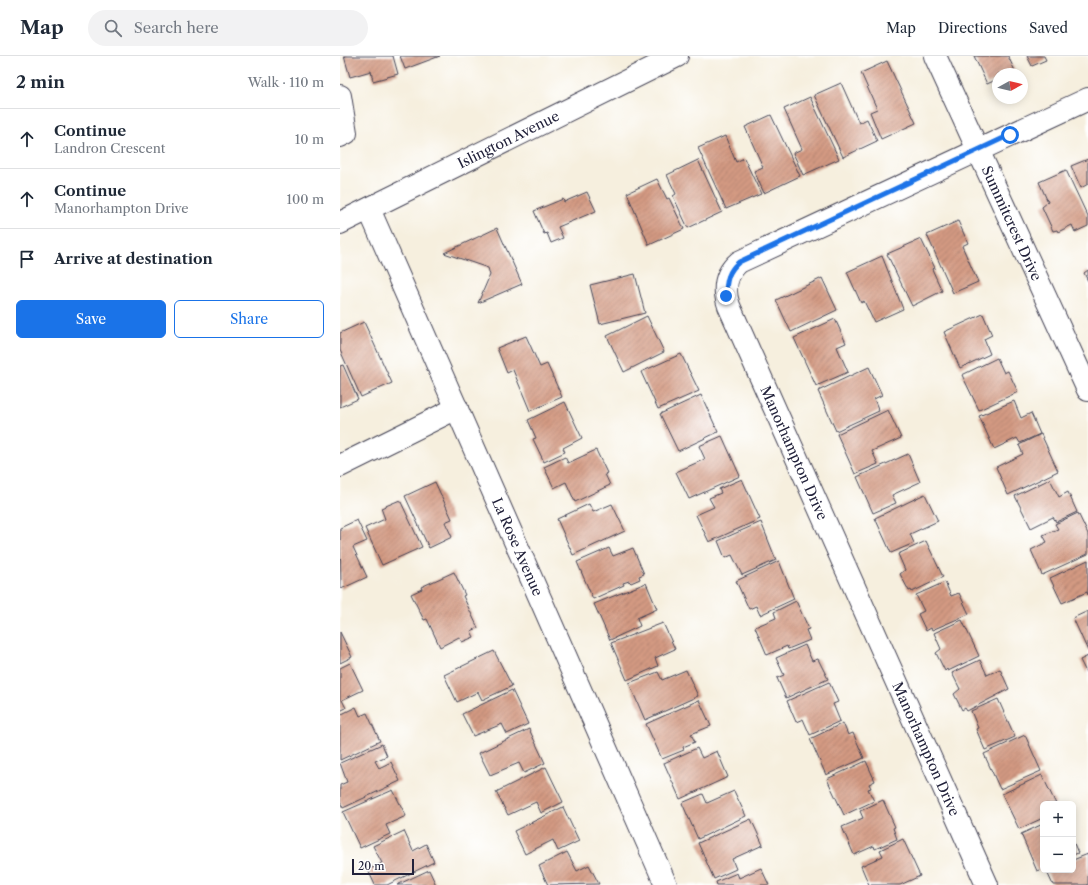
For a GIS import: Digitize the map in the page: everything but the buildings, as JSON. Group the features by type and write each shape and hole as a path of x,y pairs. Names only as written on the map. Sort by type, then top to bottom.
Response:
{"street":[{"name":"Islington Avenue","path":"340,223 677,56"},
{"name":"Summitcrest Drive","path":"935,56 1088,390"},
{"path":"340,96 346,133 340,136"},
{"name":"Manorhampton Drive","path":"987,885 726,296 728,277 732,268 739,262 1088,98"},
{"name":"La Rose Avenue","path":"369,209 666,885"},
{"path":"340,466 457,408"}],"route":[{"path":"726,296 728,277 732,268 739,262 1010,135"}]}
